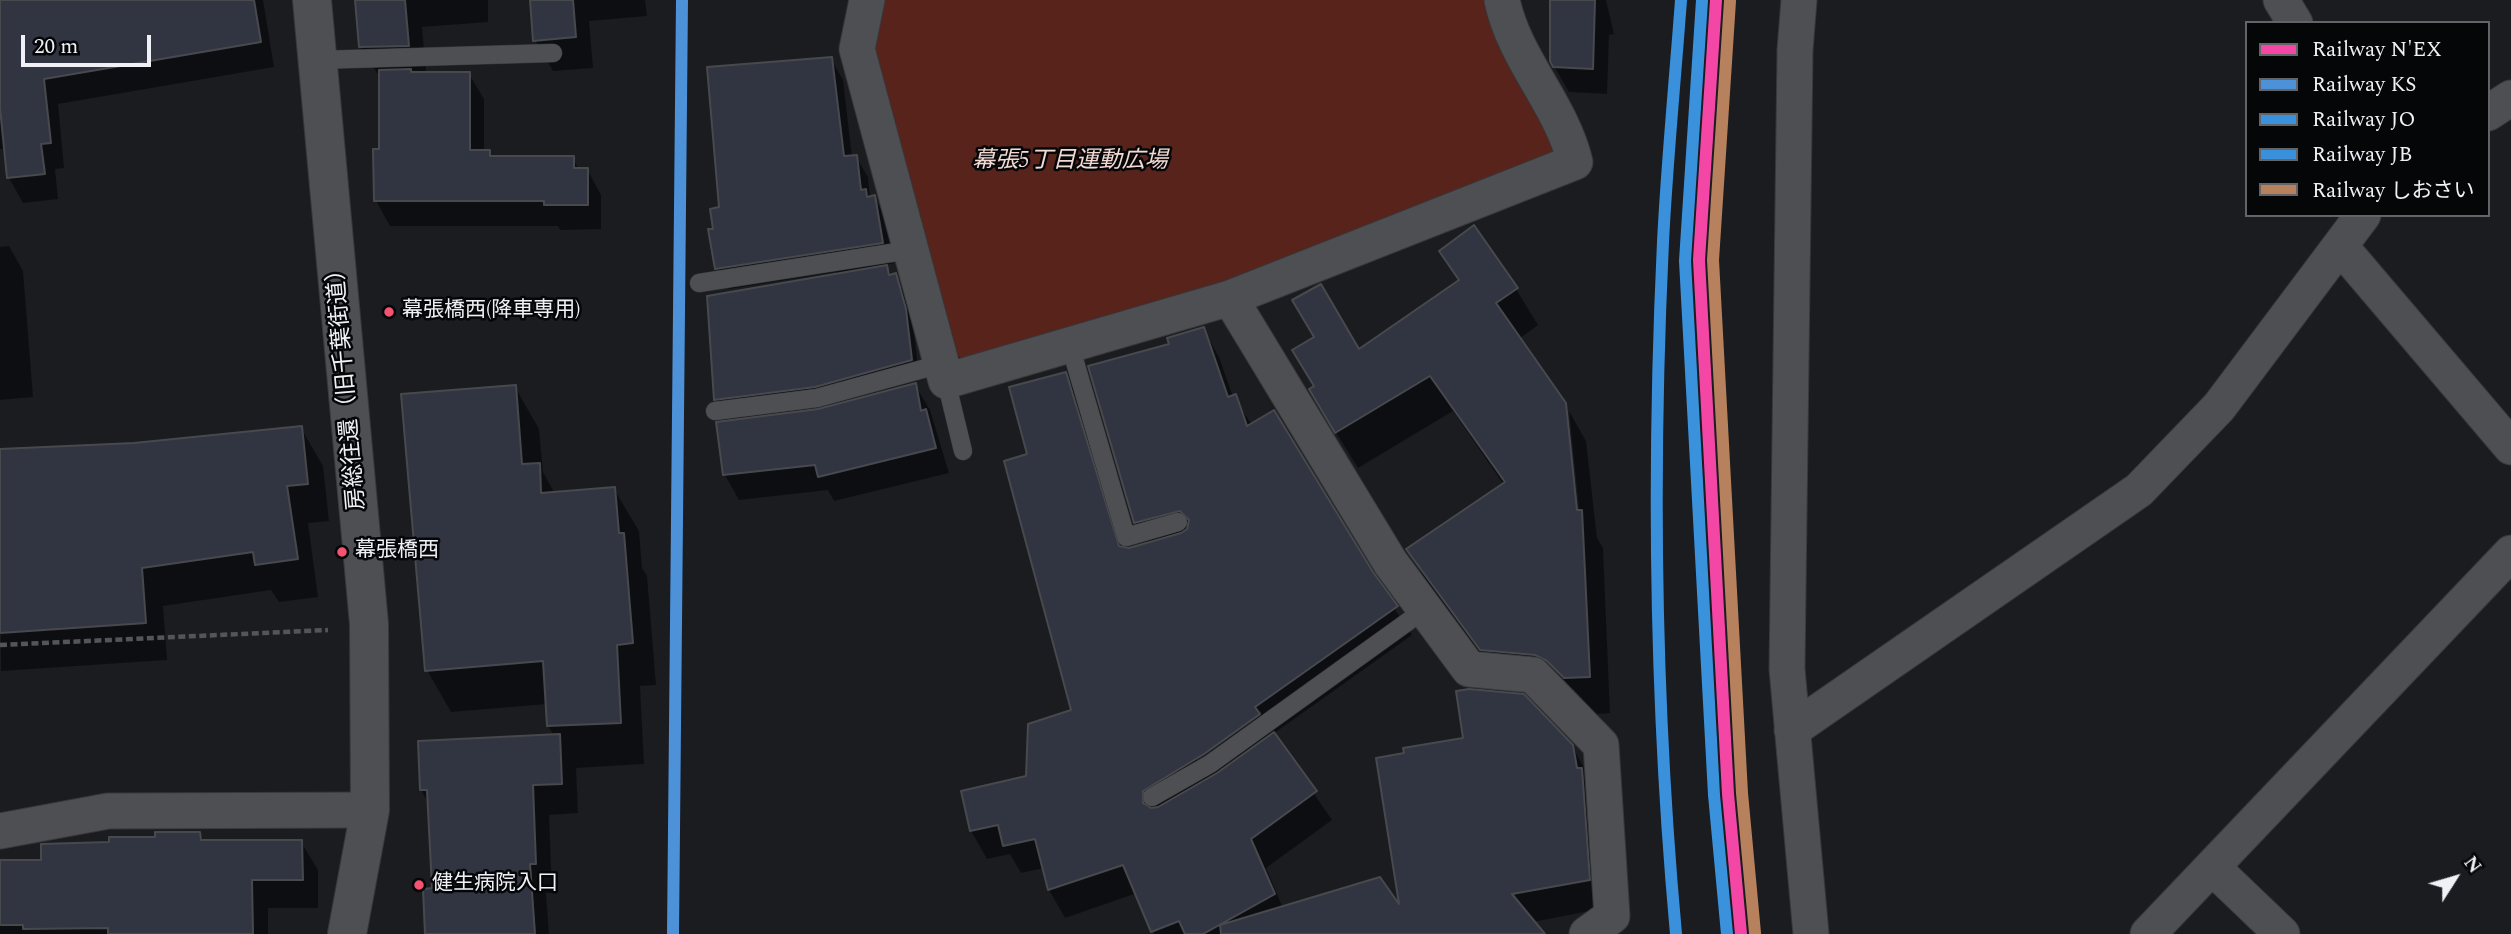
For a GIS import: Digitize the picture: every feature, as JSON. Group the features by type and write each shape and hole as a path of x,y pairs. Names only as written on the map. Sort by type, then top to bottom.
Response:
{"street":[{"name":"房総往還（旧千葉街道）","path":"312,0 369,624 370,810 347,934"},
{"path":"867,0 857,49 943,373 1070,345 1230,298 1575,162 1570,139 1507,25 1502,0"},
{"path":"1799,0 1794,64 1787,642 1811,934"},
{"path":"2281,0 2294,21"},
{"path":"1793,730 2139,490 2219,407 2362,217"},
{"path":"2340,246 2511,447"},
{"path":"1230,298 1390,562 1469,670 1533,675 1601,745 1612,916 1587,934"},
{"path":"2148,934 2511,553"},
{"path":"0,831 108,811 370,810"},
{"path":"2213,867 2282,934"}],"lane":[{"path":"317,60 554,53"},
{"path":"699,283 910,250"},
{"path":"1070,345 1126,537 1178,522"},
{"path":"715,411 817,398 943,373 963,451"},
{"path":"1152,797 1210,764 1424,610"}],"path":[{"path":"0,645 332,629 369,624"}],"green space":[{"name":"幕張5丁目運動広場","path":"879,0 1488,0 1498,46 1557,143 1546,162 1207,293 967,363 953,352 868,48"}],"building":[{"path":"0,0 254,0 261,42 44,79 51,143 41,144 45,174 7,178 0,108"},
{"path":"355,0 405,0 409,46 359,47"},
{"path":"530,0 573,0 576,37 533,41"},
{"path":"1550,0 1595,0 1593,69 1553,67 1550,61"},
{"path":"832,57 844,156 857,155 861,190 866,189 867,197 875,195 883,243 715,269 708,229 713,229 710,209 719,207 707,67"},
{"path":"411,69 411,72 470,72 470,150 490,150 490,156 574,156 574,168 588,168 588,205 544,205 544,201 374,201 373,149 379,149 379,70"},
{"path":"1474,225 1518,288 1496,303 1566,403 1577,510 1582,510 1590,677 1564,678 1547,661 1535,655 1480,650 1406,549 1505,482 1430,376 1335,433 1309,389 1314,386 1292,350 1314,337 1292,300 1321,284 1359,349 1459,280 1439,251"},
{"path":"887,265 889,275 896,273 906,309 912,360 815,387 714,400 707,296"},
{"path":"1204,327 1228,397 1236,394 1247,426 1274,410 1373,572 1398,606 1255,707 1260,714 1204,754 1143,791 1143,803 1151,808 1158,807 1217,773 1274,732 1317,791 1251,839 1275,894 1203,934 1185,934 1179,921 1151,932 1123,865 1048,890 1035,839 1003,846 998,825 970,831 961,791 1026,776 1028,724 1071,710 1004,461 1027,454 1009,387 1066,372 1119,546 1129,548 1181,533 1187,529 1189,520 1180,511 1134,523 1088,366 1169,344 1167,338"},
{"path":"916,383 921,411 926,409 936,448 818,477 815,465 723,475 716,422 818,409"},
{"path":"516,385 522,464 540,463 541,493 615,487 619,533 624,533 633,643 617,645 621,723 547,726 543,661 425,671 401,394"},
{"path":"302,426 308,484 287,486 298,559 255,565 253,552 142,568 146,623 0,633 0,449 134,443"},
{"path":"1469,689 1524,694 1573,745 1577,768 1582,768 1590,880 1512,894 1545,934 1221,934 1220,925 1380,877 1399,904 1376,758 1404,753 1403,748 1463,738 1456,691"},
{"path":"560,734 562,784 533,785 536,864 530,864 535,934 425,934 423,889 432,888 427,790 420,790 418,741"},
{"path":"155,832 200,832 201,840 302,840 303,880 252,880 253,934 108,934 108,928 23,929 23,925 0,925 0,860 41,860 41,844 109,842 109,837 155,837"}],"rail line":[{"name":"KS","path":"673,934 682,0"},
{"name":"JB","path":"1676,934 1660,675 1657,415 1663,242 1681,0"},
{"name":"JO","path":"1702,0 1685,261 1714,795 1727,934"},
{"name":"N'EX","path":"1716,0 1699,260 1728,794 1741,934"},
{"name":"しおさい","path":"1730,1 1713,260 1742,793 1755,933"}],"place":[{"name":"幕張橋西(降車専用)","path":"389,312"},
{"name":"幕張橋西","path":"342,552"},
{"name":"健生病院入口","path":"419,885"}]}
